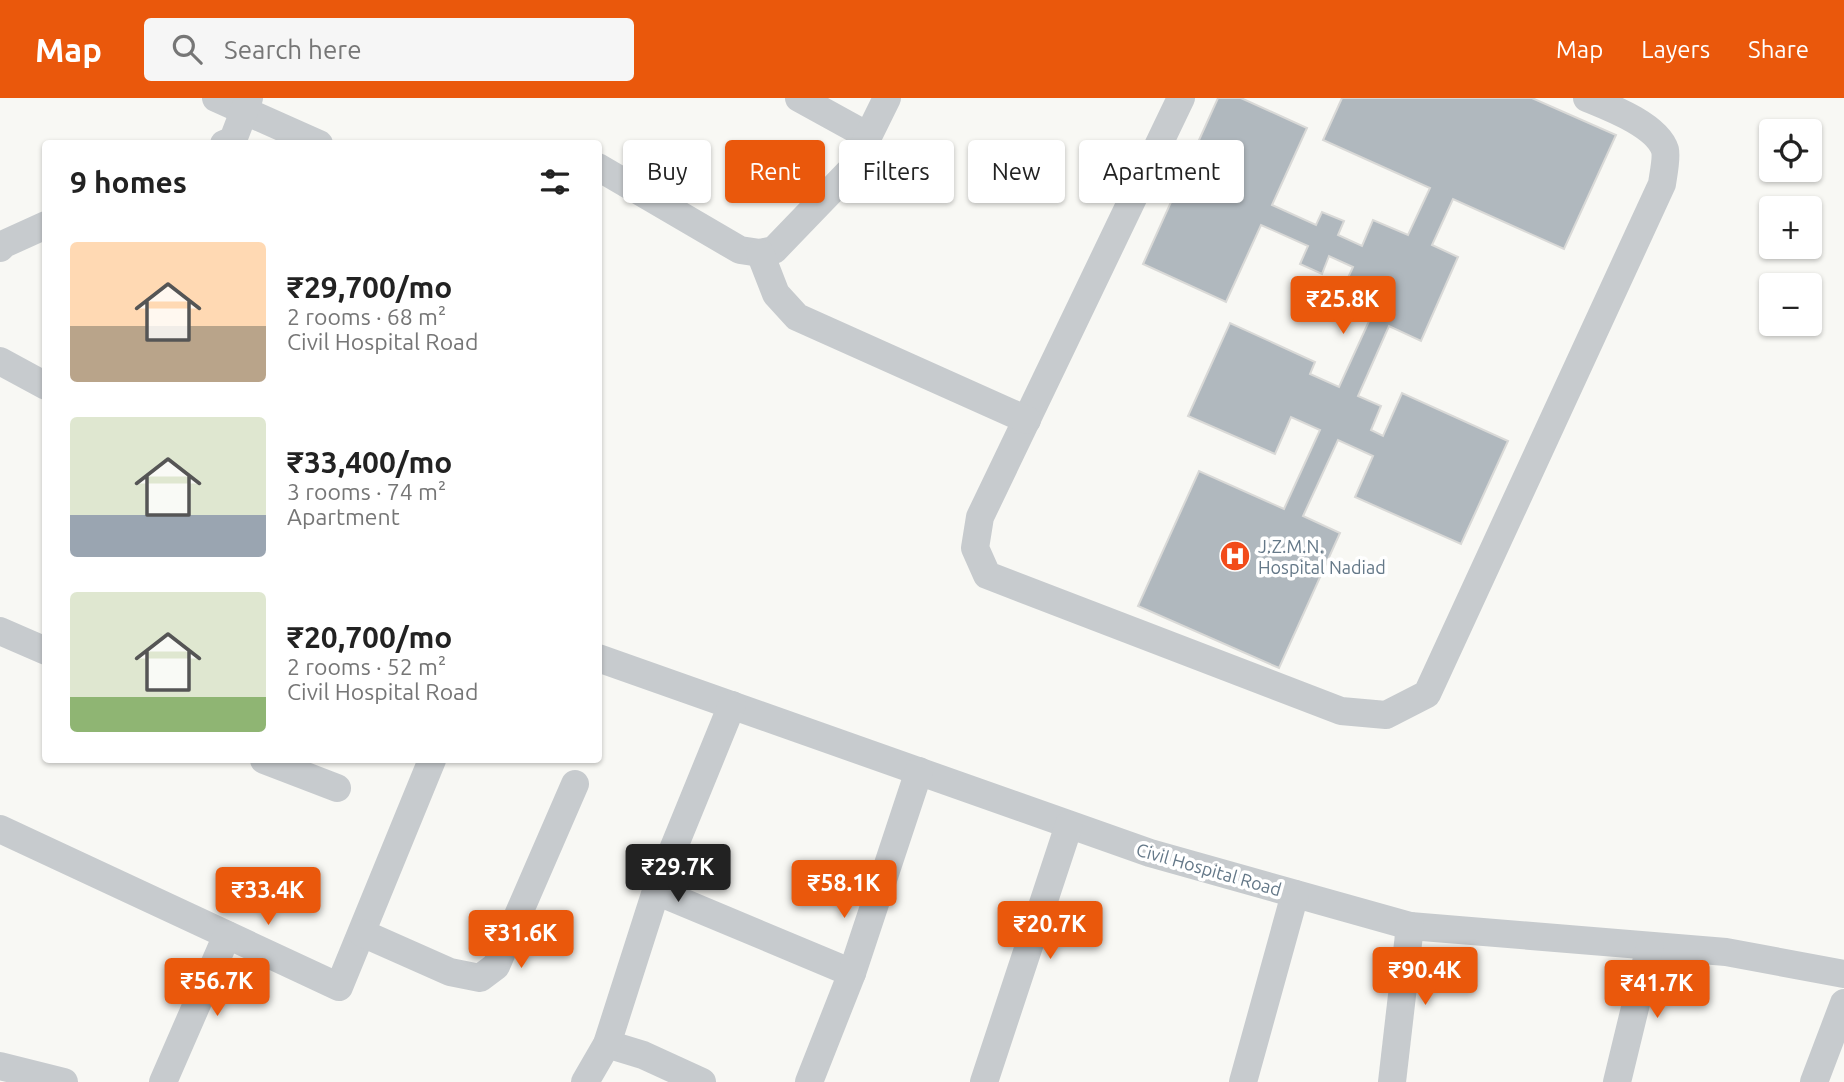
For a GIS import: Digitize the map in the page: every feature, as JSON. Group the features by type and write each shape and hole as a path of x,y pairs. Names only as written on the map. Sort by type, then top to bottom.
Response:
{"street":[{"path":"216,98 246,105 312,140"},
{"path":"799,98 868,136"},
{"path":"602,169 740,250 760,253 774,250 852,169 887,98"},
{"path":"1181,98 980,517 975,548 986,575 1341,711 1386,715 1427,694 1662,184 1665,151 1654,134 1627,115 1587,98"},
{"path":"233,140 246,105"},
{"path":"0,248 42,227"},
{"path":"760,253 776,294 797,317 1027,420"},
{"path":"0,361 42,384"},
{"path":"0,631 42,649"},
{"name":"Civil Hospital Road","path":"602,659 1150,853 1410,926 1726,952 1844,974"},
{"path":"585,1082 607,1045 656,891 732,705"},
{"path":"272,763 337,788"},
{"path":"0,829 339,987 431,763"},
{"path":"809,1082 852,973 919,771"},
{"path":"362,933 450,972 480,978 496,966 575,784"},
{"path":"984,1082 1069,825"},
{"path":"656,891 852,973"},
{"path":"1242,1082 1295,894"},
{"path":"1392,1082 1410,926"},
{"path":"163,1082 227,935"},
{"path":"1617,1082 1650,946"},
{"path":"1814,1082 1844,1003"},
{"path":"607,1045 643,1055 702,1082"},
{"path":"0,1066 64,1082"}],"building":[{"path":"1218,98 1241,98 1307,128 1272,205 1316,225 1322,212 1344,221 1338,235 1362,246 1373,220 1408,235 1430,188 1323,140 1342,98 1532,98 1616,135 1564,249 1453,199 1432,245 1458,257 1421,341 1389,326 1358,396 1381,406 1371,430 1383,436 1402,393 1508,441 1461,544 1355,497 1373,456 1338,440 1303,516 1340,533 1279,668 1138,606 1199,471 1284,509 1320,430 1291,417 1275,454 1188,416 1230,323 1315,362 1310,374 1339,387 1370,319 1336,304 1353,267 1329,256 1322,274 1300,264 1308,246 1261,225 1226,302 1143,264 1171,203 1244,203 1244,140 1199,140"}],"place":[{"name":"J.Z.M.N. Hospital Nadiad","path":"1235,556"}]}
